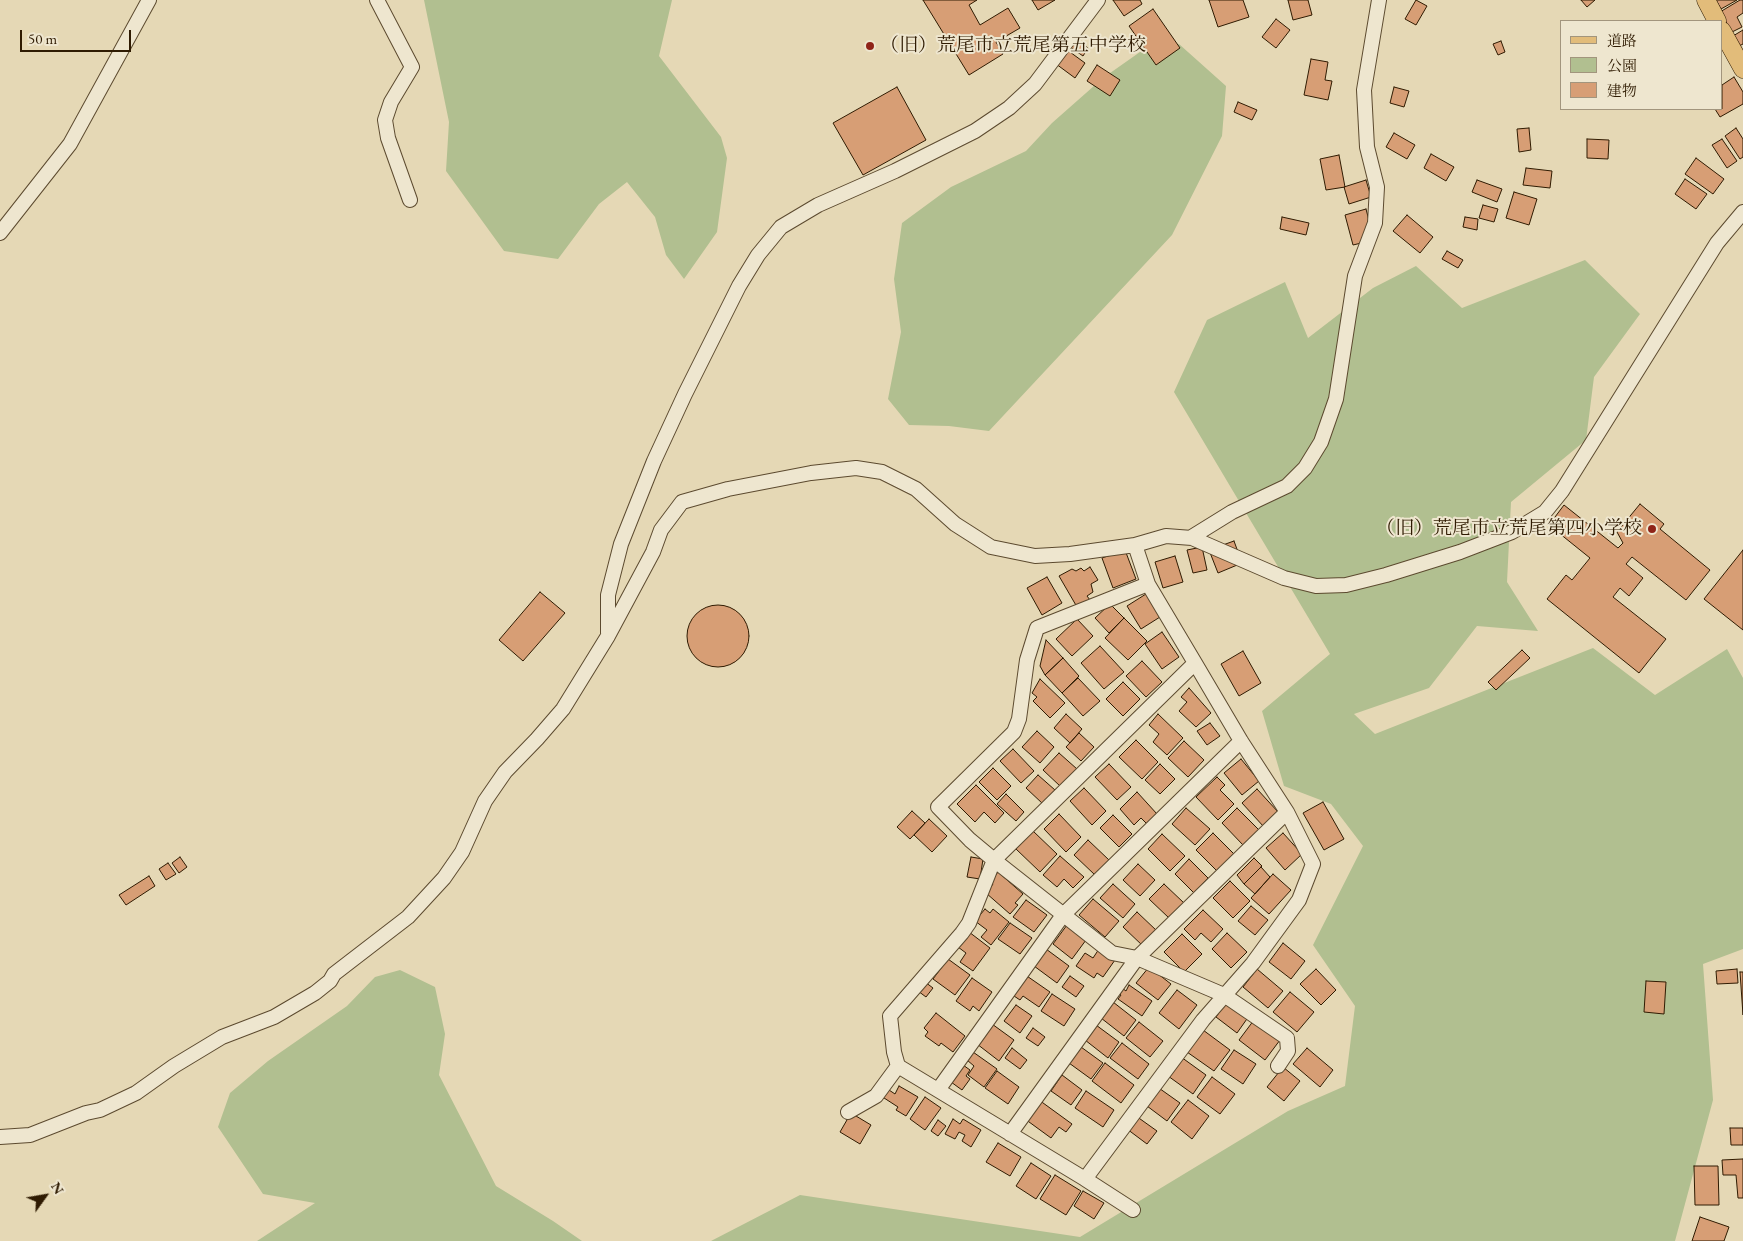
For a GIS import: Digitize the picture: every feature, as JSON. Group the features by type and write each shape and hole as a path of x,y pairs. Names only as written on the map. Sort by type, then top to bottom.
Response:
{"main road":[{"path":"1706,0 1716,20"},
{"path":"1723,33 1743,69"}],"street":[{"path":"0,233 70,144 148,0"},
{"path":"376,0 412,68 391,102 385,120 388,138 410,200"},
{"path":"608,636 608,595 624,535 654,461 685,394 739,286 758,254 781,227 818,204 895,171 975,131 1009,108 1035,84 1098,0"},
{"path":"1190,538 1232,512 1287,486 1304,468 1321,442 1336,400 1355,276 1375,222 1377,187 1367,147 1364,90 1379,0"},
{"path":"0,1137 30,1136 86,1113 100,1110 136,1093 174,1066 222,1037 274,1017 315,993 330,981 334,974 408,917 444,878 462,852 485,801 505,772 537,739 563,708 608,636 653,552 661,530 682,502 728,489 811,473 856,468 882,472 916,489 955,524 991,547 1034,556 1070,554 1135,545 1166,536 1190,538 1209,544 1284,578 1316,586 1346,585 1386,575 1460,552 1512,532 1545,512 1562,491 1624,395 1657,338 1712,251 1743,212"},
{"path":"1085,1179 1174,1057 1224,995 1254,963 1300,900 1312,864 1287,812 1241,741 1148,584 1135,545"},
{"path":"1148,584 1037,628 1027,660 1019,719 1014,732 938,807 970,840 1112,953 1137,958 1224,995 1287,1038 1288,1051 1278,1066"},
{"path":"1133,1210 898,1066 894,1052 890,1016 969,923 994,860 1195,663"},
{"path":"938,1090 1062,915 1241,741"},
{"path":"1010,1134 1137,958 1287,812"},
{"path":"848,1112 876,1096 898,1066"}],"green space":[{"path":"424,0 672,0 659,56 721,137 727,158 717,232 684,279 666,255 655,217 627,182 599,204 558,259 504,251 446,171 449,122"},
{"path":"1179,44 1226,86 1222,136 1172,235 989,431 949,426 909,425 888,399 901,332 894,279 902,223 951,187 1026,151 1052,123 1103,78 1140,52"},
{"path":"1585,260 1640,314 1594,377 1586,440 1511,502 1507,582 1538,631 1477,626 1429,688 1354,714 1375,734 1593,648 1655,695 1727,649 1743,678 1743,949 1703,964 1713,1100 1675,1241 711,1241 800,1195 1080,1237 1288,1111 1345,1086 1355,1006 1313,945 1363,846 1331,804 1284,786 1262,711 1330,654 1174,392 1207,320 1285,282 1308,338 1373,288 1416,266 1462,308"},
{"path":"400,970 435,987 445,1034 439,1075 496,1186 582,1241 257,1241 315,1203 263,1194 218,1127 230,1093 268,1061 347,1006 375,977"}],"building":[{"path":"923,0 977,0 969,5 980,25 1008,8 1020,28 996,42 1003,54 969,75"},
{"path":"1032,0 1055,0 1038,10"},
{"path":"1113,0 1140,0 1142,4 1124,16"},
{"path":"1209,0 1243,0 1249,17 1218,27"},
{"path":"1288,0 1308,0 1312,15 1293,20"},
{"path":"1416,0 1427,6 1416,25 1405,19"},
{"path":"1581,0 1595,0 1587,7"},
{"path":"1716,0 1737,0 1721,9"},
{"path":"1743,0 1743,13 1737,17 1742,27 1732,32 1720,12"},
{"path":"1153,9 1180,48 1156,65 1129,26"},
{"path":"1276,19 1290,30 1276,48 1262,37"},
{"path":"1743,30 1743,44 1739,46 1733,36"},
{"path":"1076,39 1088,48 1083,56 1070,47"},
{"path":"1501,41 1505,52 1498,55 1493,44"},
{"path":"1059,44 1085,63 1075,78 1048,58"},
{"path":"1311,59 1328,62 1325,80 1332,81 1328,100 1304,95"},
{"path":"1097,65 1120,80 1110,96 1087,81"},
{"path":"1734,77 1743,92 1743,104 1720,117 1716,110 1723,110 1723,84"},
{"path":"897,87 926,140 863,175 833,123"},
{"path":"1394,87 1409,91 1404,107 1390,103"},
{"path":"1238,102 1257,110 1252,120 1234,112"},
{"path":"1529,128 1531,150 1519,152 1517,129"},
{"path":"1736,128 1743,139 1743,157 1740,159 1725,136"},
{"path":"1394,133 1415,145 1407,159 1386,147"},
{"path":"1587,139 1609,140 1608,159 1587,158"},
{"path":"1722,139 1737,161 1727,168 1712,145"},
{"path":"1431,154 1454,167 1446,181 1424,168"},
{"path":"1339,155 1345,187 1326,190 1320,159"},
{"path":"1696,158 1724,179 1713,194 1685,174"},
{"path":"1526,168 1552,171 1550,188 1523,185"},
{"path":"1685,179 1707,194 1696,209 1675,194"},
{"path":"1366,180 1371,197 1349,204 1344,187"},
{"path":"1477,180 1502,189 1497,202 1472,192"},
{"path":"1514,192 1537,199 1529,225 1506,218"},
{"path":"1483,205 1498,209 1494,222 1479,218"},
{"path":"1366,209 1374,240 1353,245 1345,215"},
{"path":"1407,215 1433,237 1420,253 1393,231"},
{"path":"1282,217 1309,223 1306,235 1280,229"},
{"path":"1465,217 1478,219 1477,230 1463,227"},
{"path":"1447,251 1463,260 1458,268 1442,259"},
{"path":"1640,504 1664,524 1660,529 1710,570 1686,600 1632,557 1626,564 1643,578 1629,596 1620,588 1613,597 1666,639 1639,673 1547,599 1566,575 1572,580 1590,558 1549,525 1564,505 1618,548 1623,543 1617,532"},
{"path":"1234,541 1242,563 1218,573 1209,550"},
{"path":"1202,547 1207,570 1193,573 1187,550"},
{"path":"1125,550 1136,579 1113,588 1102,558"},
{"path":"1743,550 1743,630 1704,599"},
{"path":"1175,556 1183,582 1163,588 1155,562"},
{"path":"1090,567 1098,580 1091,584 1093,592 1087,596 1090,600 1077,607 1059,576 1072,569 1076,571 1081,568 1084,571"},
{"path":"1047,577 1062,603 1042,615 1027,588"},
{"path":"540,592 565,613 523,661 499,640"},
{"path":"1146,594 1160,617 1141,629 1127,606"},
{"path":"1110,604 1124,618 1109,633 1095,618"},
{"path":"718,605 730,607 740,614 747,624 749,636 747,648 740,658 730,665 718,667 706,665 696,658 689,648 687,636 689,624 696,614 706,607"},
{"path":"1124,618 1147,641 1128,660 1105,638"},
{"path":"1077,619 1093,636 1072,656 1056,639"},
{"path":"1162,632 1179,657 1162,669 1145,644"},
{"path":"1046,640 1063,658 1045,675 1040,666"},
{"path":"1100,646 1124,672 1104,689 1081,663"},
{"path":"1522,650 1530,658 1496,690 1488,682"},
{"path":"1243,651 1261,683 1239,696 1221,664"},
{"path":"1063,658 1079,676 1062,693 1045,675"},
{"path":"1142,661 1162,682 1146,697 1126,676"},
{"path":"1078,678 1100,701 1083,716 1062,693"},
{"path":"1040,679 1065,703 1050,718 1033,701 1037,697 1032,693"},
{"path":"1123,682 1140,699 1123,716 1106,699"},
{"path":"1189,688 1211,713 1196,727 1179,711 1187,702 1181,697"},
{"path":"1066,714 1082,729 1070,743 1054,728"},
{"path":"1158,714 1183,738 1167,755 1153,742 1159,734 1149,725"},
{"path":"1210,723 1220,736 1207,745 1197,731"},
{"path":"1037,731 1054,747 1040,763 1022,747"},
{"path":"1079,733 1094,747 1081,761 1066,747"},
{"path":"1136,740 1158,762 1142,779 1119,757"},
{"path":"1184,741 1204,760 1188,777 1168,758"},
{"path":"1013,749 1034,771 1021,783 1000,761"},
{"path":"1059,753 1077,769 1060,786 1043,770"},
{"path":"1241,759 1259,781 1242,795 1224,773"},
{"path":"1109,764 1131,787 1117,800 1095,777"},
{"path":"1160,764 1175,779 1160,794 1145,780"},
{"path":"993,768 1011,786 997,800 979,782"},
{"path":"1038,775 1055,790 1043,804 1026,788"},
{"path":"1217,777 1225,785 1220,790 1234,804 1218,820 1196,797"},
{"path":"976,785 1004,813 995,823 984,812 975,822 957,804"},
{"path":"1084,788 1106,811 1092,825 1070,801"},
{"path":"1257,789 1279,813 1264,827 1242,803"},
{"path":"1137,792 1157,814 1147,824 1141,818 1134,825 1120,809"},
{"path":"1006,794 1024,812 1016,821 997,804"},
{"path":"1323,802 1344,839 1324,850 1303,813"},
{"path":"1186,808 1210,829 1195,845 1172,824"},
{"path":"1237,808 1259,830 1243,845 1222,823"},
{"path":"912,811 925,823 910,839 897,827"},
{"path":"1059,814 1081,837 1066,852 1044,829"},
{"path":"1113,815 1132,834 1119,847 1100,828"},
{"path":"929,819 947,836 932,852 914,835"},
{"path":"1033,831 1057,854 1040,872 1016,849"},
{"path":"1213,833 1235,855 1218,872 1196,850"},
{"path":"1283,833 1302,854 1285,870 1266,848"},
{"path":"1162,834 1185,856 1170,871 1148,849"},
{"path":"1088,840 1109,860 1095,875 1074,855"},
{"path":"1060,856 1084,877 1073,888 1064,879 1057,887 1043,875"},
{"path":"180,857 187,867 179,873 172,863"},
{"path":"971,857 983,859 980,879 967,877"},
{"path":"1254,858 1262,866 1244,884 1237,875"},
{"path":"1189,859 1208,878 1194,893 1175,874"},
{"path":"168,863 176,874 166,880 159,869"},
{"path":"1138,864 1155,880 1140,896 1123,880"},
{"path":"1261,867 1270,877 1255,894 1244,884"},
{"path":"998,872 1023,894 1015,903 1018,905 1010,914 986,893 993,884 990,882"},
{"path":"1273,874 1291,890 1269,914 1251,898"},
{"path":"149,876 155,886 126,905 119,895"},
{"path":"1230,881 1250,901 1233,918 1213,898"},
{"path":"1113,884 1135,904 1123,918 1100,898"},
{"path":"1164,884 1184,903 1169,918 1149,899"},
{"path":"1093,899 1119,921 1105,937 1079,915"},
{"path":"1026,900 1047,915 1034,932 1013,917"},
{"path":"1251,906 1268,920 1255,935 1238,921"},
{"path":"985,909 990,913 993,909 1009,922 991,945 981,937 987,930 975,921"},
{"path":"1203,910 1223,929 1211,942 1201,933 1195,940 1184,929"},
{"path":"1137,912 1157,931 1143,946 1123,927"},
{"path":"1010,923 1032,938 1020,954 998,939"},
{"path":"1067,925 1086,940 1072,959 1053,944"},
{"path":"969,932 990,948 973,971 960,962 966,953 958,947"},
{"path":"1227,933 1247,952 1231,968 1212,949"},
{"path":"1182,934 1202,954 1184,972 1164,952"},
{"path":"1283,943 1305,961 1291,979 1269,962"},
{"path":"1046,949 1069,966 1057,983 1034,966"},
{"path":"1099,949 1115,960 1103,977 1097,973 1094,978 1076,966 1085,953 1093,958"},
{"path":"948,959 970,975 955,995 933,979"},
{"path":"1149,967 1171,984 1158,1000 1136,983"},
{"path":"1257,969 1283,991 1268,1008 1243,987"},
{"path":"1316,969 1336,990 1321,1005 1300,984"},
{"path":"1737,969 1738,983 1717,984 1716,971"},
{"path":"1740,972 1743,972 1743,1015"},
{"path":"1024,974 1050,992 1039,1007 1023,996 1020,1000 1011,994"},
{"path":"1070,976 1084,986 1076,997 1062,987"},
{"path":"972,978 992,992 979,1011 973,1006 970,1011 956,1001"},
{"path":"1646,981 1666,982 1664,1014 1644,1012"},
{"path":"925,982 933,988 926,997 918,991"},
{"path":"1129,985 1152,1001 1142,1016 1118,999 1122,988 1126,991"},
{"path":"1177,990 1197,1005 1179,1029 1159,1013"},
{"path":"1290,992 1314,1012 1297,1032 1273,1012"},
{"path":"1052,994 1075,1009 1064,1026 1041,1011"},
{"path":"1228,1000 1249,1016 1237,1033 1216,1017"},
{"path":"1113,1002 1136,1020 1124,1036 1101,1018"},
{"path":"1016,1005 1032,1016 1020,1033 1004,1021"},
{"path":"936,1013 965,1036 953,1052 941,1043 939,1046 925,1036 928,1032 924,1028"},
{"path":"1254,1020 1280,1040 1265,1060 1239,1040"},
{"path":"1139,1022 1163,1041 1150,1057 1126,1038"},
{"path":"992,1024 1014,1040 999,1061 977,1044"},
{"path":"1096,1025 1119,1042 1108,1058 1085,1040"},
{"path":"1033,1028 1045,1037 1038,1046 1026,1038"},
{"path":"1203,1030 1230,1050 1214,1071 1187,1052"},
{"path":"1122,1043 1149,1064 1138,1079 1110,1058"},
{"path":"1081,1047 1103,1063 1091,1079 1069,1063"},
{"path":"1012,1048 1027,1060 1020,1069 1005,1058"},
{"path":"1307,1048 1333,1070 1320,1087 1293,1064"},
{"path":"1234,1050 1256,1064 1243,1084 1221,1069"},
{"path":"973,1052 997,1069 984,1087 968,1075 974,1066 967,1060"},
{"path":"1181,1057 1206,1075 1193,1094 1168,1076"},
{"path":"1105,1063 1134,1085 1121,1103 1092,1081"},
{"path":"963,1065 970,1070 966,1076 970,1079 962,1090 951,1082"},
{"path":"1283,1067 1300,1081 1284,1101 1267,1087"},
{"path":"997,1071 1019,1087 1008,1104 985,1088"},
{"path":"1062,1075 1082,1090 1071,1105 1051,1091"},
{"path":"1212,1077 1235,1094 1220,1114 1197,1097"},
{"path":"899,1086 918,1097 906,1116 896,1110 898,1107 881,1096 886,1088 895,1094"},
{"path":"1156,1086 1180,1103 1167,1121 1143,1103"},
{"path":"1086,1091 1114,1110 1103,1127 1075,1108"},
{"path":"925,1097 941,1108 925,1130 910,1119"},
{"path":"1039,1100 1072,1124 1066,1132 1059,1127 1051,1138 1025,1119"},
{"path":"1188,1100 1209,1116 1192,1139 1171,1122"},
{"path":"851,1113 871,1125 860,1144 840,1132"},
{"path":"1136,1116 1157,1131 1147,1144 1127,1129"},
{"path":"953,1119 960,1124 963,1119 981,1130 971,1147 962,1141 965,1135 959,1132 955,1139 945,1134"},
{"path":"938,1120 946,1126 938,1136 931,1131"},
{"path":"1730,1128 1743,1128 1743,1145 1731,1145"},
{"path":"998,1143 1021,1157 1010,1176 986,1162"},
{"path":"1743,1159 1743,1198 1738,1198 1736,1175 1723,1175 1722,1160"},
{"path":"1031,1163 1051,1176 1036,1199 1016,1186"},
{"path":"1694,1166 1718,1166 1719,1205 1695,1205"},
{"path":"1055,1175 1081,1191 1066,1215 1040,1199"},
{"path":"1083,1191 1104,1203 1094,1219 1074,1206"},
{"path":"1700,1217 1729,1227 1724,1241 1692,1241"}],"place":[{"name":"（旧）荒尾市立荒尾第五中学校","path":"870,46"},
{"name":"（旧）荒尾市立荒尾第四小学校","path":"1652,529"}]}
